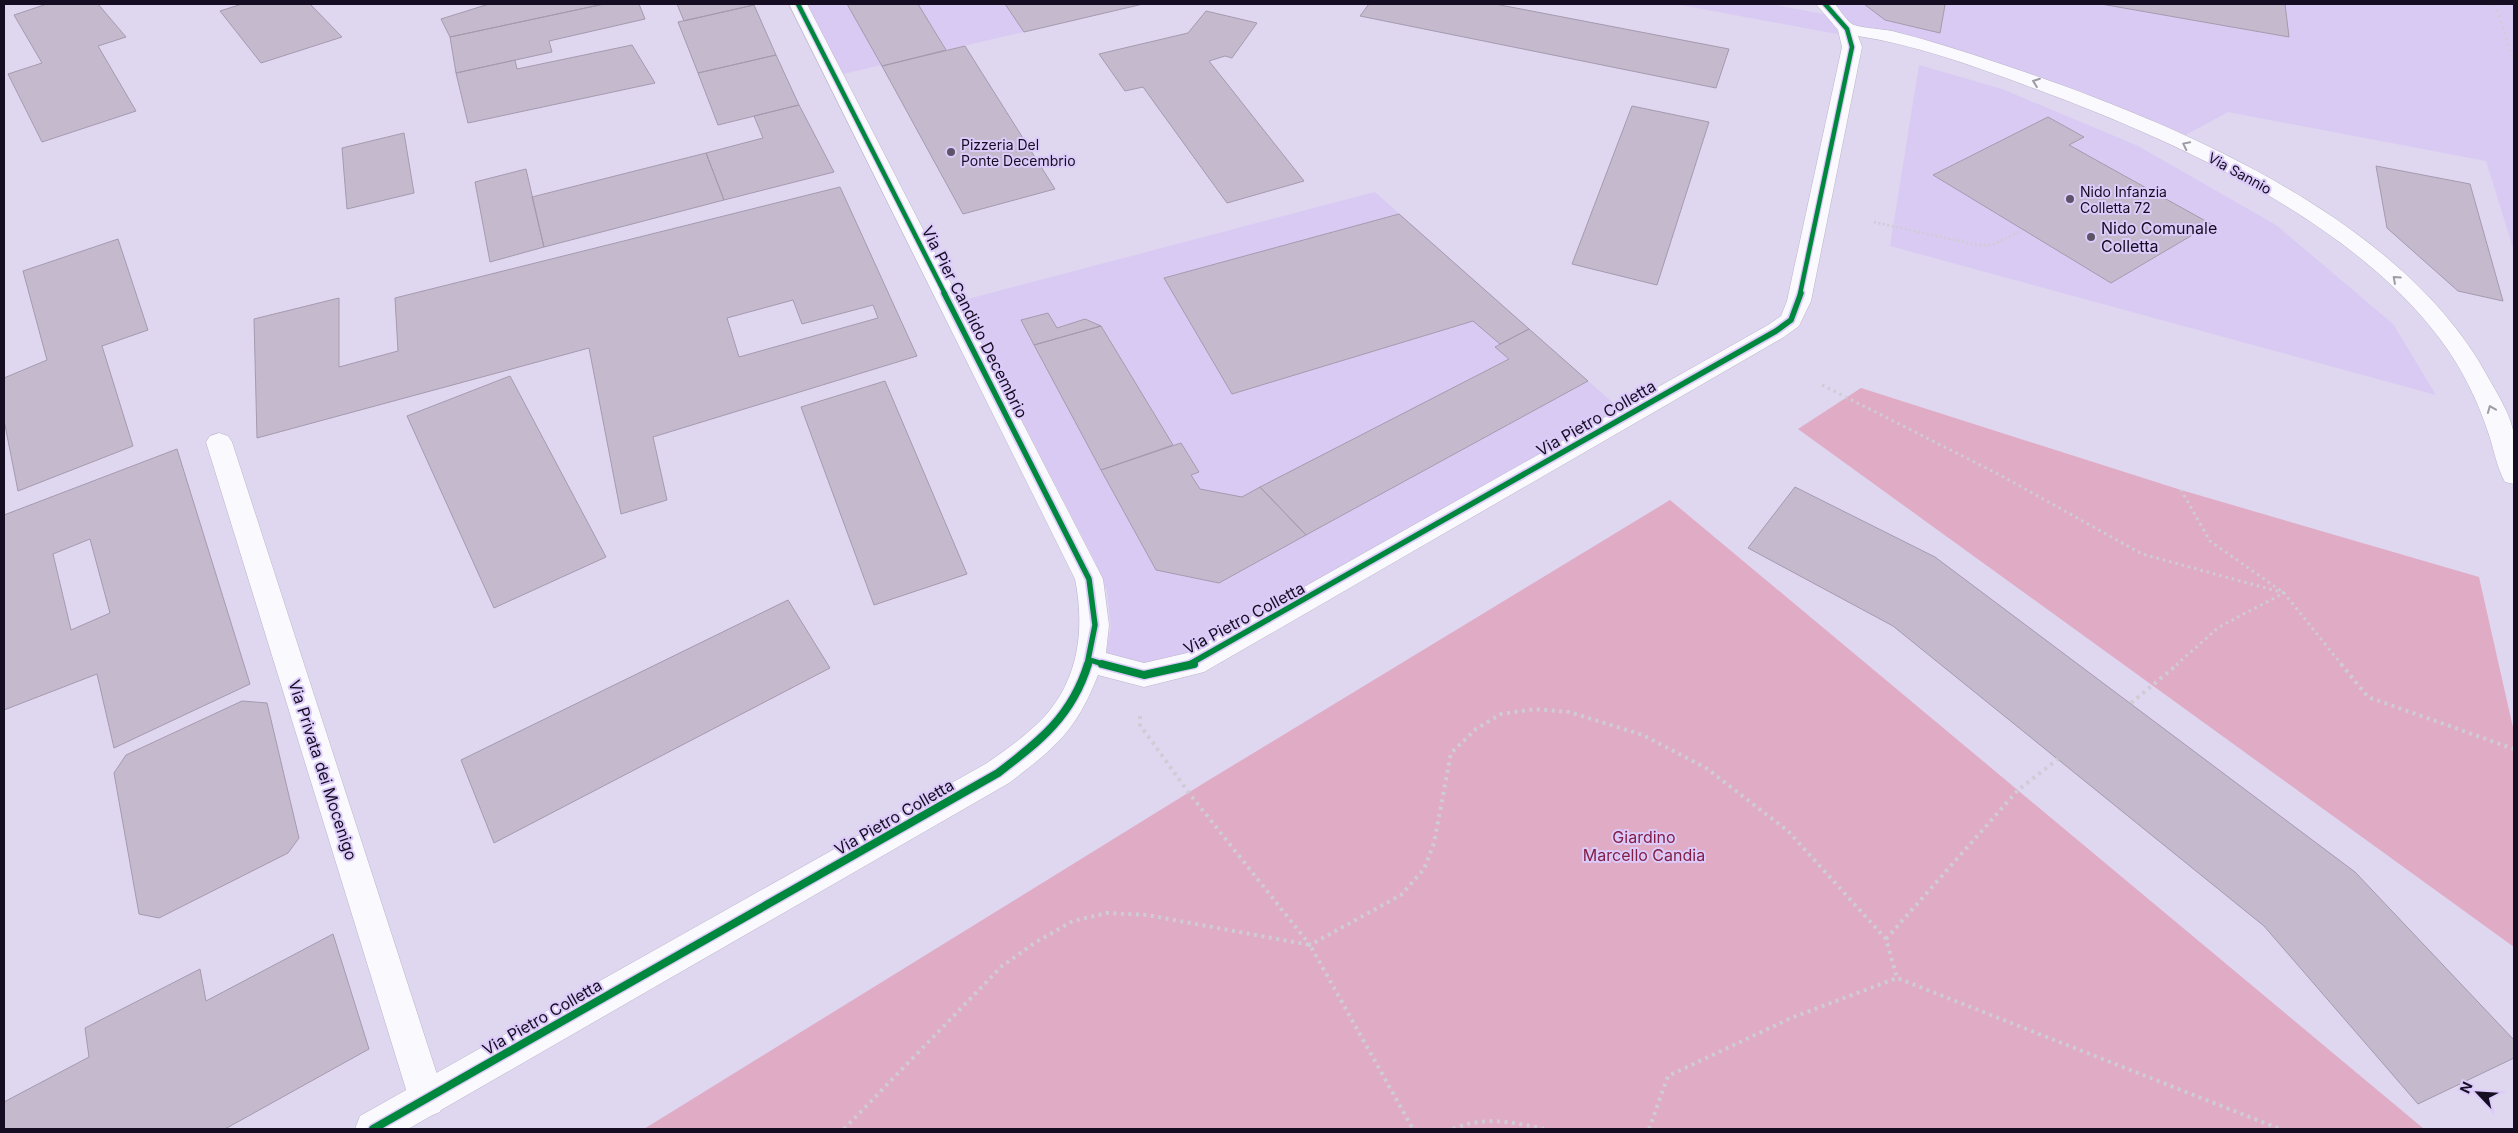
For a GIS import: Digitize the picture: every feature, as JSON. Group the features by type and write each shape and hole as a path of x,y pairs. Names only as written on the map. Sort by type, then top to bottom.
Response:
{"street":[{"name":"Via Pier Candido Decembrio","path":"798,4 1089,579 1095,604 1096,631 1090,660"},
{"path":"1825,4 1847,29"},
{"name":"Via Pietro Colletta","path":"373,1129 998,773 1034,746 1062,717 1090,660 1120,670 1144,675 1194,664 1776,331 1791,320 1799,302 1852,47 1847,29"},
{"name":"Via Sannio","path":"1847,29 1904,40 1962,56 2103,107 2241,171 2304,210 2358,248 2398,280 2436,318 2462,355 2489,402 2514,474"},
{"name":"Via Privata dei Mocenigo","path":"219,442 427,1099"}],"path":[{"path":"1874,222 1977,245 1992,245 2022,230"},
{"path":"1822,385 2000,476 2142,554 2284,593"},
{"path":"2181,490 2210,541 2284,593 2368,697 2514,749"},
{"path":"2131,703 2153,686 2219,627 2284,593"},
{"path":"844,1129 1002,966 1036,942 1073,921 1107,913 1147,915 1310,945 1400,895 1424,869 1434,843 1444,781 1451,753 1476,729 1501,714 1535,709 1569,712 1643,735 1706,768 1788,831 1886,939 1897,978"},
{"path":"1141,710 1140,725 1189,793 1310,945 1413,1129"},
{"path":"1886,939 2018,790 2058,759"},
{"path":"1649,1129 1668,1076 1790,1018 1897,978 2280,1129"},
{"path":"1454,1129 1461,1125 1506,1120 1544,1129"}],"shaded area":[{"path":"806,4 1143,4 843,74"},
{"path":"1676,4 1769,4 1781,6 1828,15 1842,35"},
{"path":"1832,4 2514,4 2514,251 2486,161 2228,112 2182,137 2107,104 1850,28 1838,8"},
{"name":"Nido Comunale Colletta","path":"1919,65 2002,89 2138,146 2276,225 2393,324 2436,395 1890,246"},
{"path":"1375,192 1621,410 1192,653 1153,664 1127,660 1106,653 1111,627 1107,591 1096,563 960,301"}],"green space":[{"path":"1861,388 2181,490 2479,577 2514,732 2514,947 1798,429"},
{"name":"Giardino Marcello Candia","path":"1670,500 2424,1129 644,1129 1204,783"}],"building":[{"path":"47,4 98,4 126,37 98,46 136,111 42,142 8,74 42,63 14,15"},
{"path":"242,4 310,4 342,37 261,63 220,11"},
{"path":"489,4 604,4 450,37 441,19"},
{"path":"604,4 639,4 645,19 549,41 552,52 456,73 450,37"},
{"path":"677,4 753,4 754,5 684,21"},
{"path":"847,4 918,4 946,50 882,66"},
{"path":"1005,4 1143,4 1024,32"},
{"path":"1369,4 1495,4 1729,49 1716,88 1360,16"},
{"path":"1864,4 1943,4 1945,5 1940,33 1885,20"},
{"path":"2101,4 2285,4 2289,37"},
{"path":"754,5 776,55 698,73 678,22"},
{"path":"1206,11 1257,23 1232,58 1225,56 1209,61 1304,181 1227,203 1143,87 1125,91 1099,54 1188,33"},
{"path":"632,45 655,83 468,123 456,73 515,60 517,69"},
{"path":"965,46 1055,189 963,214 882,66"},
{"path":"776,55 799,105 718,125 698,73"},
{"path":"799,105 834,172 724,200 706,153 763,138 754,116"},
{"path":"1632,106 1709,122 1657,285 1572,264"},
{"name":"Nido Infanzia Colletta 72","path":"2048,117 2084,137 2069,145 2211,224 2111,283 1933,175"},
{"path":"404,133 414,193 347,209 342,148"},
{"path":"706,153 724,200 544,247 532,197"},
{"path":"2376,166 2470,184 2503,301 2458,291 2387,228"},
{"path":"526,169 544,247 490,262 475,182"},
{"path":"840,187 917,356 653,437 667,500 621,514 589,348 257,438 254,319 339,298 339,367 398,351 395,298","holes":["793,300 802,324 873,305 878,318 739,357 727,318"]},
{"path":"1399,214 1529,329 1500,344 1473,321 1232,394 1164,278"},
{"path":"118,239 148,330 102,346 133,446 18,491 4,420 4,378 47,360 23,271"},
{"path":"1048,313 1057,328 1085,319 1101,326 1034,345 1021,320"},
{"path":"1101,326 1173,445 1101,470 1034,345"},
{"path":"1529,329 1588,381 1306,535 1260,487 1509,359 1495,347"},
{"path":"510,376 606,557 494,608 407,416"},
{"path":"885,381 967,574 874,605 801,407"},
{"path":"1181,443 1199,472 1191,475 1200,489 1242,497 1260,487 1306,535 1219,583 1156,570 1101,470"},
{"path":"177,449 250,684 114,748 97,674 4,710 4,515","holes":["90,539 110,613 71,630 53,554"]},
{"path":"1795,487 1935,557 2355,872 2514,1040 2514,1058 2418,1104 2264,926 1893,626 1748,548"},
{"path":"788,600 830,668 494,843 461,760"},
{"path":"242,701 267,703 299,838 288,853 159,918 139,914 114,773 126,755"},
{"path":"333,934 369,1049 225,1129 4,1129 4,1102 89,1057 85,1028 200,969 206,1001"}],"railway":[{"path":"2495,4 2514,61"}],"cycle path":[{"path":"373,1129 998,773 1048,733 1064,715 1087,668 1094,640 1095,625 1089,579 798,4"},
{"path":"1090,660 1120,670 1144,675 1194,664 1776,331 1791,320 1799,301 1852,47 1847,29 1825,4"}],"place":[{"name":"Pizzeria Del Ponte Decembrio","path":"951,152"},
{"name":"Nido Infanzia Colletta 72","path":"2070,199"},
{"name":"Nido Comunale Colletta","path":"2091,237"}]}
